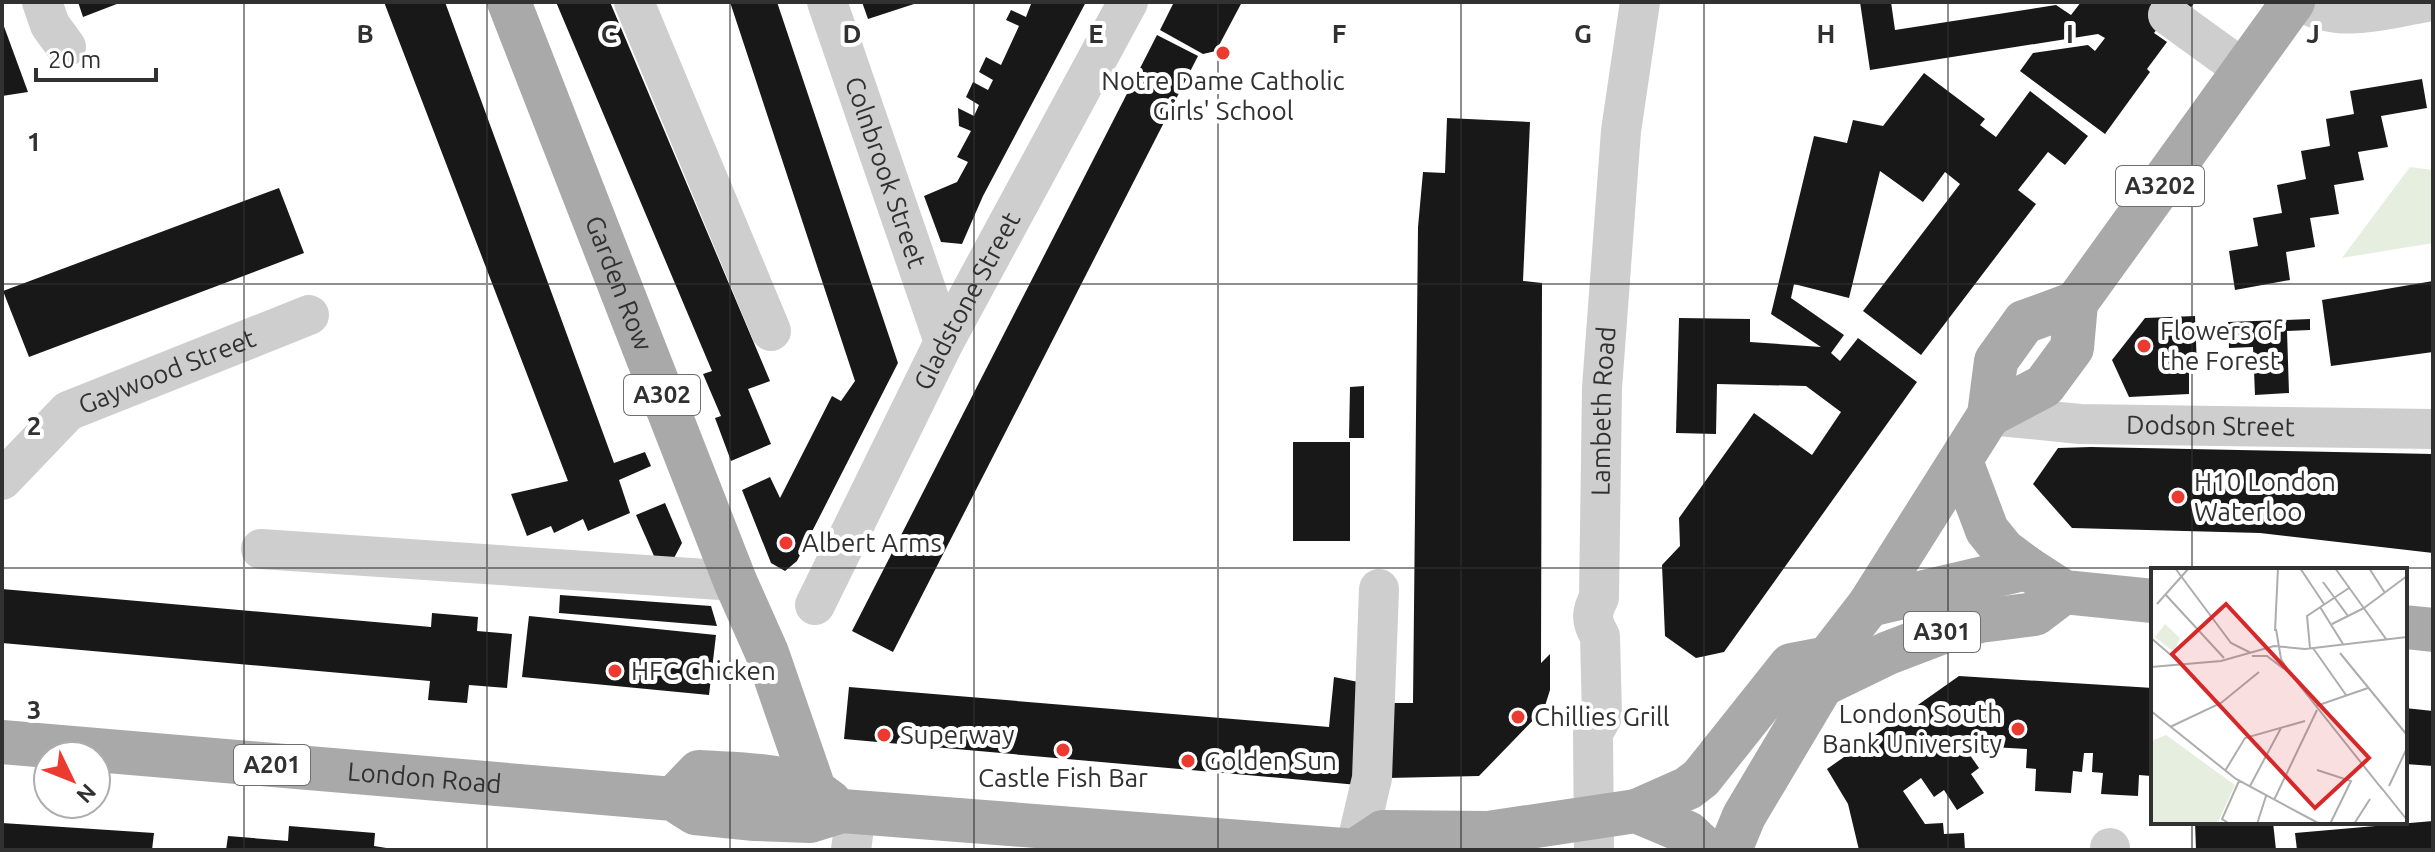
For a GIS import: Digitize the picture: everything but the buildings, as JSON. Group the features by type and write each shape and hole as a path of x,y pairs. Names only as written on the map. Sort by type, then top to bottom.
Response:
{"main road":[{"name":"Garden Row","path":"509,2 735,581 840,816"},
{"name":"A3202","path":"1730,850 1744,816 1825,672 1989,415 1996,361 2024,322 2076,303 2293,2"},
{"path":"1961,461 1987,530 2004,551 2027,568 2064,592 2151,601"},
{"path":"1869,605 2027,568"},
{"name":"A301","path":"1825,672 1951,629 1980,621 2035,614 2064,592"},
{"path":"2407,627 2433,630"},
{"path":"1608,825 1688,788 1701,778 1791,665 1825,672"},
{"name":"London Road","path":"2,742 673,799 699,772 788,780 840,816"},
{"name":"A201","path":"840,816 1344,850"},
{"path":"1356,850 1383,832 1488,833 1608,825 1688,833 1706,850"}],"street":[{"path":"42,2 50,25 66,47"},
{"path":"634,2 771,331"},
{"name":"Colnbrook Street","path":"827,2 944,342"},
{"name":"Gladstone Street","path":"815,605 944,342 1128,2"},
{"name":"Lambeth Road","path":"1608,825 1593,733 1602,717 1602,703 1600,636 1593,626 1593,609 1599,598 1602,388 1621,131 1640,2"},
{"path":"2302,2 2319,12 2341,16 2427,2"},
{"path":"2168,15 2244,70"},
{"name":"Gaywood Street","path":"2,480 68,411 309,315"},
{"name":"Dodson Street","path":"1989,415 2080,424 2433,429"},
{"path":"261,549 735,581"},
{"path":"1356,850 1372,778 1379,589"}],"green space":[{"path":"2410,167 2433,170 2433,243 2342,258"}],"place":[{"name":"Notre Dame Catholic Girls' School","path":"1223,53"},
{"name":"Flowers of the Forest","path":"2144,346"},
{"name":"H10 London Waterloo","path":"2178,497"},
{"name":"Albert Arms","path":"786,543"},
{"name":"HFC Chicken","path":"615,671"},
{"name":"Chillies Grill","path":"1518,717"},
{"name":"London South Bank University","path":"2018,729"},
{"name":"Superway","path":"884,735"},
{"name":"Castle Fish Bar","path":"1063,750"},
{"name":"Golden Sun","path":"1188,761"}]}
